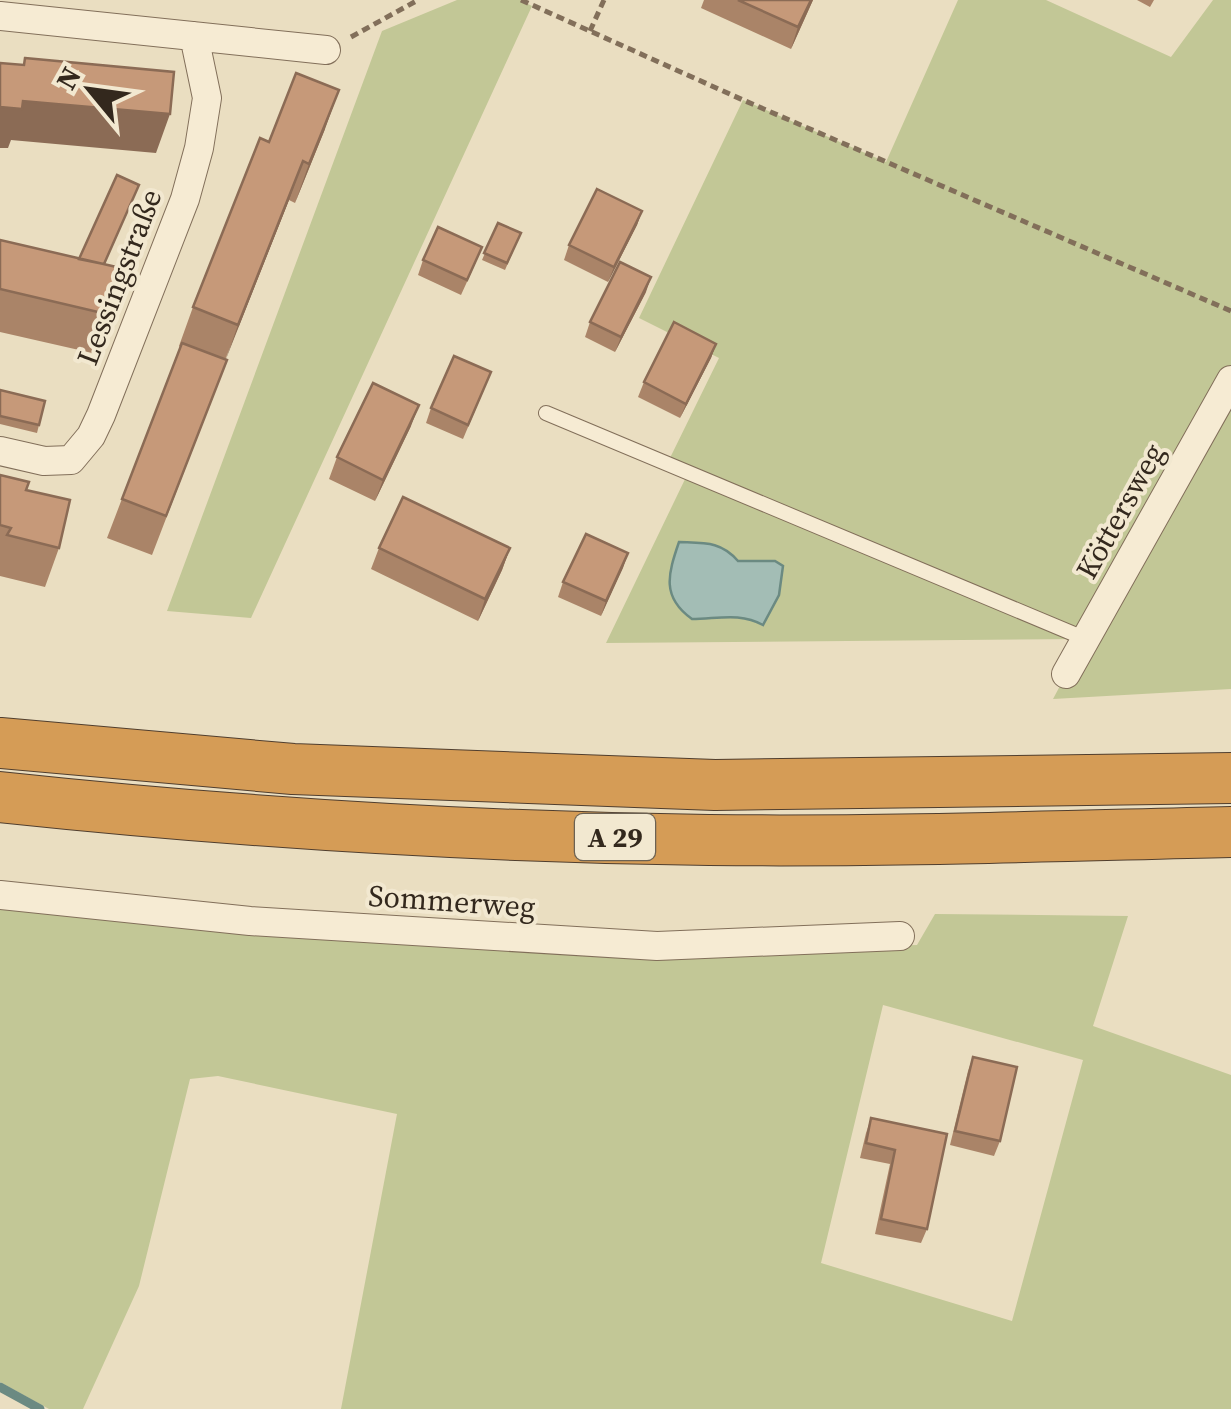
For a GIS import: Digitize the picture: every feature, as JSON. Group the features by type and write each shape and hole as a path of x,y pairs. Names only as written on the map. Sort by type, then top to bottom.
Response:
{"highway":[{"name":"A 29","path":"0,743 293,769 677,784 926,785 1231,778"},
{"name":"A 29","path":"0,797 289,823 688,839 922,839 1231,832"}],"street":[{"path":"0,16 326,50"},
{"name":"Lessingstraße","path":"0,450 44,461 71,460 85,446 101,415 185,199 198,148 206,98 194,36"},
{"name":"Köttersweg","path":"1066,674 1231,380"},
{"name":"Sommerweg","path":"0,895 250,921 657,946 900,936"}],"lane":[{"path":"546,413 1086,639"}],"path":[{"path":"326,50 418,0"},
{"path":"521,0 1231,310"},
{"path":"590,32 604,0"}],"green space":[{"path":"457,0 520,0 532,6 251,618 167,611 382,31"},
{"path":"958,0 1046,0 1171,57 1213,0 1231,0 1231,689 1053,699 1085,639 606,643 688,473 669,460 719,358 639,318 743,100 886,162","holes":["680,542 719,546 738,561 775,561 783,567 779,595 763,625 735,617 706,619 669,576"]},
{"path":"0,900 656,952 917,945 935,914 1128,916 1093,1026 1231,1075 1231,1409 341,1409 397,1114 218,1076 190,1079 139,1286 83,1409 49,1409 0,1382","holes":["883,1005 1083,1060 1012,1321 821,1263"]}],"water":[{"path":"679,542 718,546 738,561 775,561 783,566 779,595 763,625 737,617 692,619 682,611 670,584"}],"building":[{"path":"738,0 811,0 798,27"},
{"path":"25,58 174,72 170,114 23,101 22,109 0,107 0,63 24,65"},
{"path":"296,73 339,90 309,164 303,161 238,325 193,307 260,138 269,142"},
{"path":"117,175 139,185 104,264 79,259"},
{"path":"597,189 642,211 614,267 569,245"},
{"path":"498,223 521,233 507,263 484,253"},
{"path":"438,227 482,247 467,280 423,260"},
{"path":"0,240 125,269 115,316 0,289"},
{"path":"620,262 651,277 621,337 590,322"},
{"path":"674,322 716,344 686,404 644,382"},
{"path":"182,343 227,360 166,516 122,499"},
{"path":"454,356 491,372 468,425 431,408"},
{"path":"373,383 419,405 383,480 337,457"},
{"path":"0,390 45,401 39,425 0,416"},
{"path":"0,475 29,482 26,490 70,500 59,548 7,535 11,528 0,525"},
{"path":"403,497 510,548 485,599 379,548"},
{"path":"586,534 628,553 606,601 563,582"},
{"path":"973,1057 1017,1067 1000,1141 955,1131"},
{"path":"871,1118 947,1134 927,1229 881,1219 895,1150 866,1143"}],"waterway":[{"path":"0,1387 40,1409"}]}
